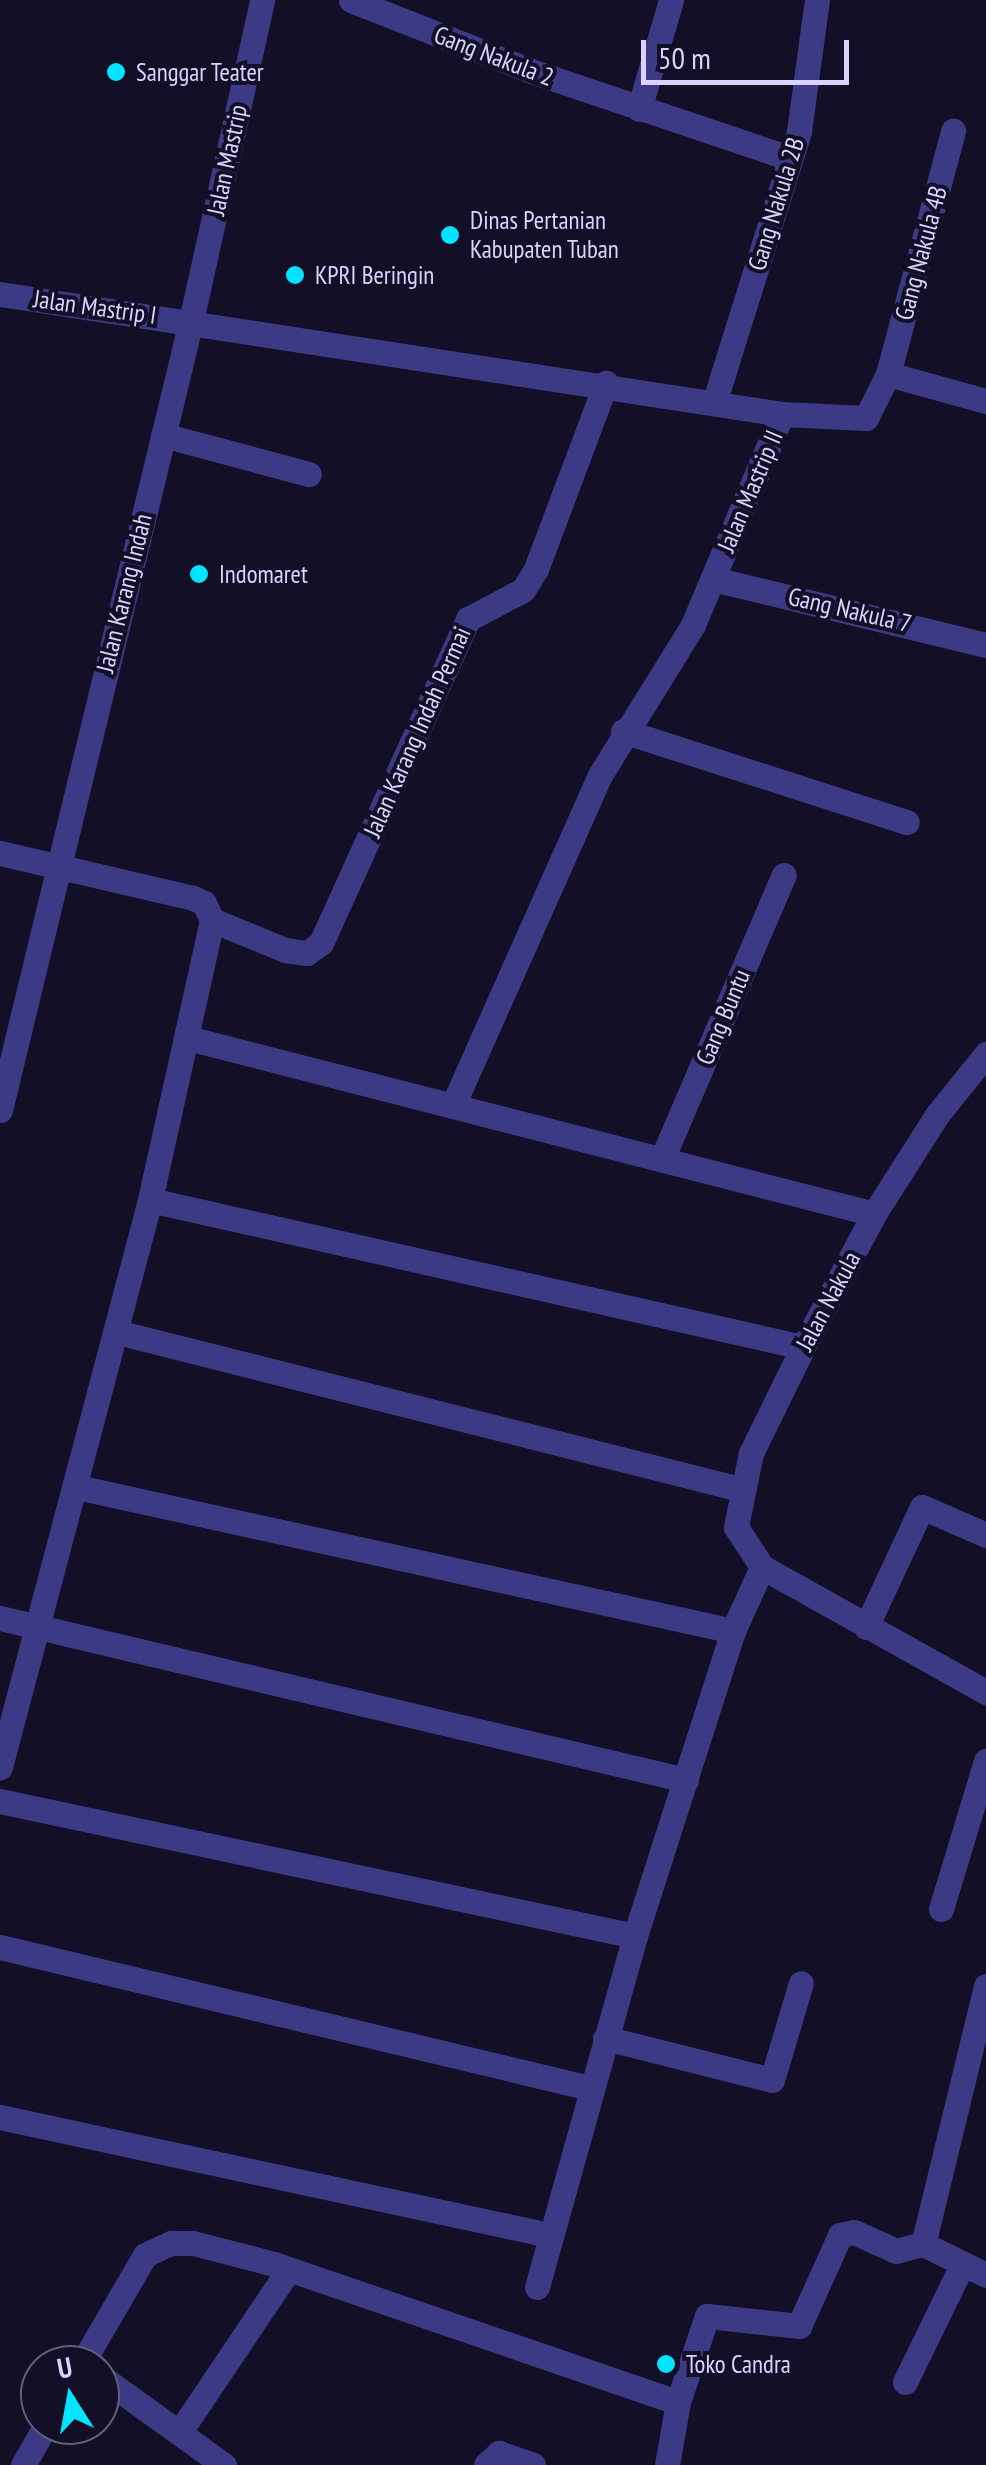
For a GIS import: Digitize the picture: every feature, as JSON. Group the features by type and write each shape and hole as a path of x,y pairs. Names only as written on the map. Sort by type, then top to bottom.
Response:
{"street":[{"name":"Jalan Mastrip","path":"191,321 262,0"},
{"name":"Gang Nakula 2","path":"351,0 639,109 790,158"},
{"path":"639,109 671,0"},
{"name":"Gang Nakula 2B","path":"714,403 790,158 817,0"},
{"name":"Gang Nakula 4B","path":"782,414 866,418 888,374 953,132"},
{"name":"Jalan Mastrip I","path":"0,294 191,321"},
{"name":"Jalan Mastrip II","path":"191,321 782,414 682,645 623,732 454,1103"},
{"name":"Jalan Karang Indah","path":"0,1110 191,321"},
{"path":"888,374 986,401"},
{"name":"Jalan Karang Indah Permai","path":"212,920 286,950 307,953 321,943 468,619 523,590 536,570 606,384"},
{"path":"163,435 310,474"},
{"name":"Gang Nakula 7","path":"713,579 986,645"},
{"path":"623,732 906,822"},
{"path":"0,853 192,898 204,903 212,920 188,1038 117,1332 0,1767"},
{"name":"Gang Buntu","path":"662,1159 784,876"},
{"path":"188,1038 454,1103 874,1214"},
{"name":"Jalan Nakula","path":"762,1566 738,1537 740,1488 803,1347 874,1214 936,1115 986,1054"},
{"path":"150,1200 803,1347"},
{"path":"117,1332 740,1488"},
{"path":"77,1487 734,1632"},
{"path":"866,1626 922,1507 986,1535"},
{"path":"537,2287 635,1936 734,1632 762,1566 986,1692"},
{"path":"0,1618 686,1780"},
{"path":"941,1909 986,1761"},
{"path":"0,1801 635,1936"},
{"path":"0,1947 590,2088"},
{"path":"604,2038 772,2080 801,1983"},
{"path":"922,2244 986,1986"},
{"path":"0,2117 549,2234"},
{"path":"668,2465 678,2402 707,2316 800,2326 840,2235 854,2232 896,2251 922,2244 986,2276"},
{"path":"100,2345 155,2248 193,2244 289,2269 678,2402"},
{"path":"906,2382 961,2266"},
{"path":"180,2433 289,2269"},
{"path":"120,2390 224,2465"},
{"path":"486,2465 500,2453 533,2465"}],"place":[{"name":"Sanggar Teater","path":"116,72"},
{"name":"Dinas Pertanian Kabupaten Tuban","path":"450,235"},
{"name":"KPRI Beringin","path":"295,275"},
{"name":"Indomaret","path":"199,574"},
{"name":"Toko Candra","path":"666,2364"}]}
